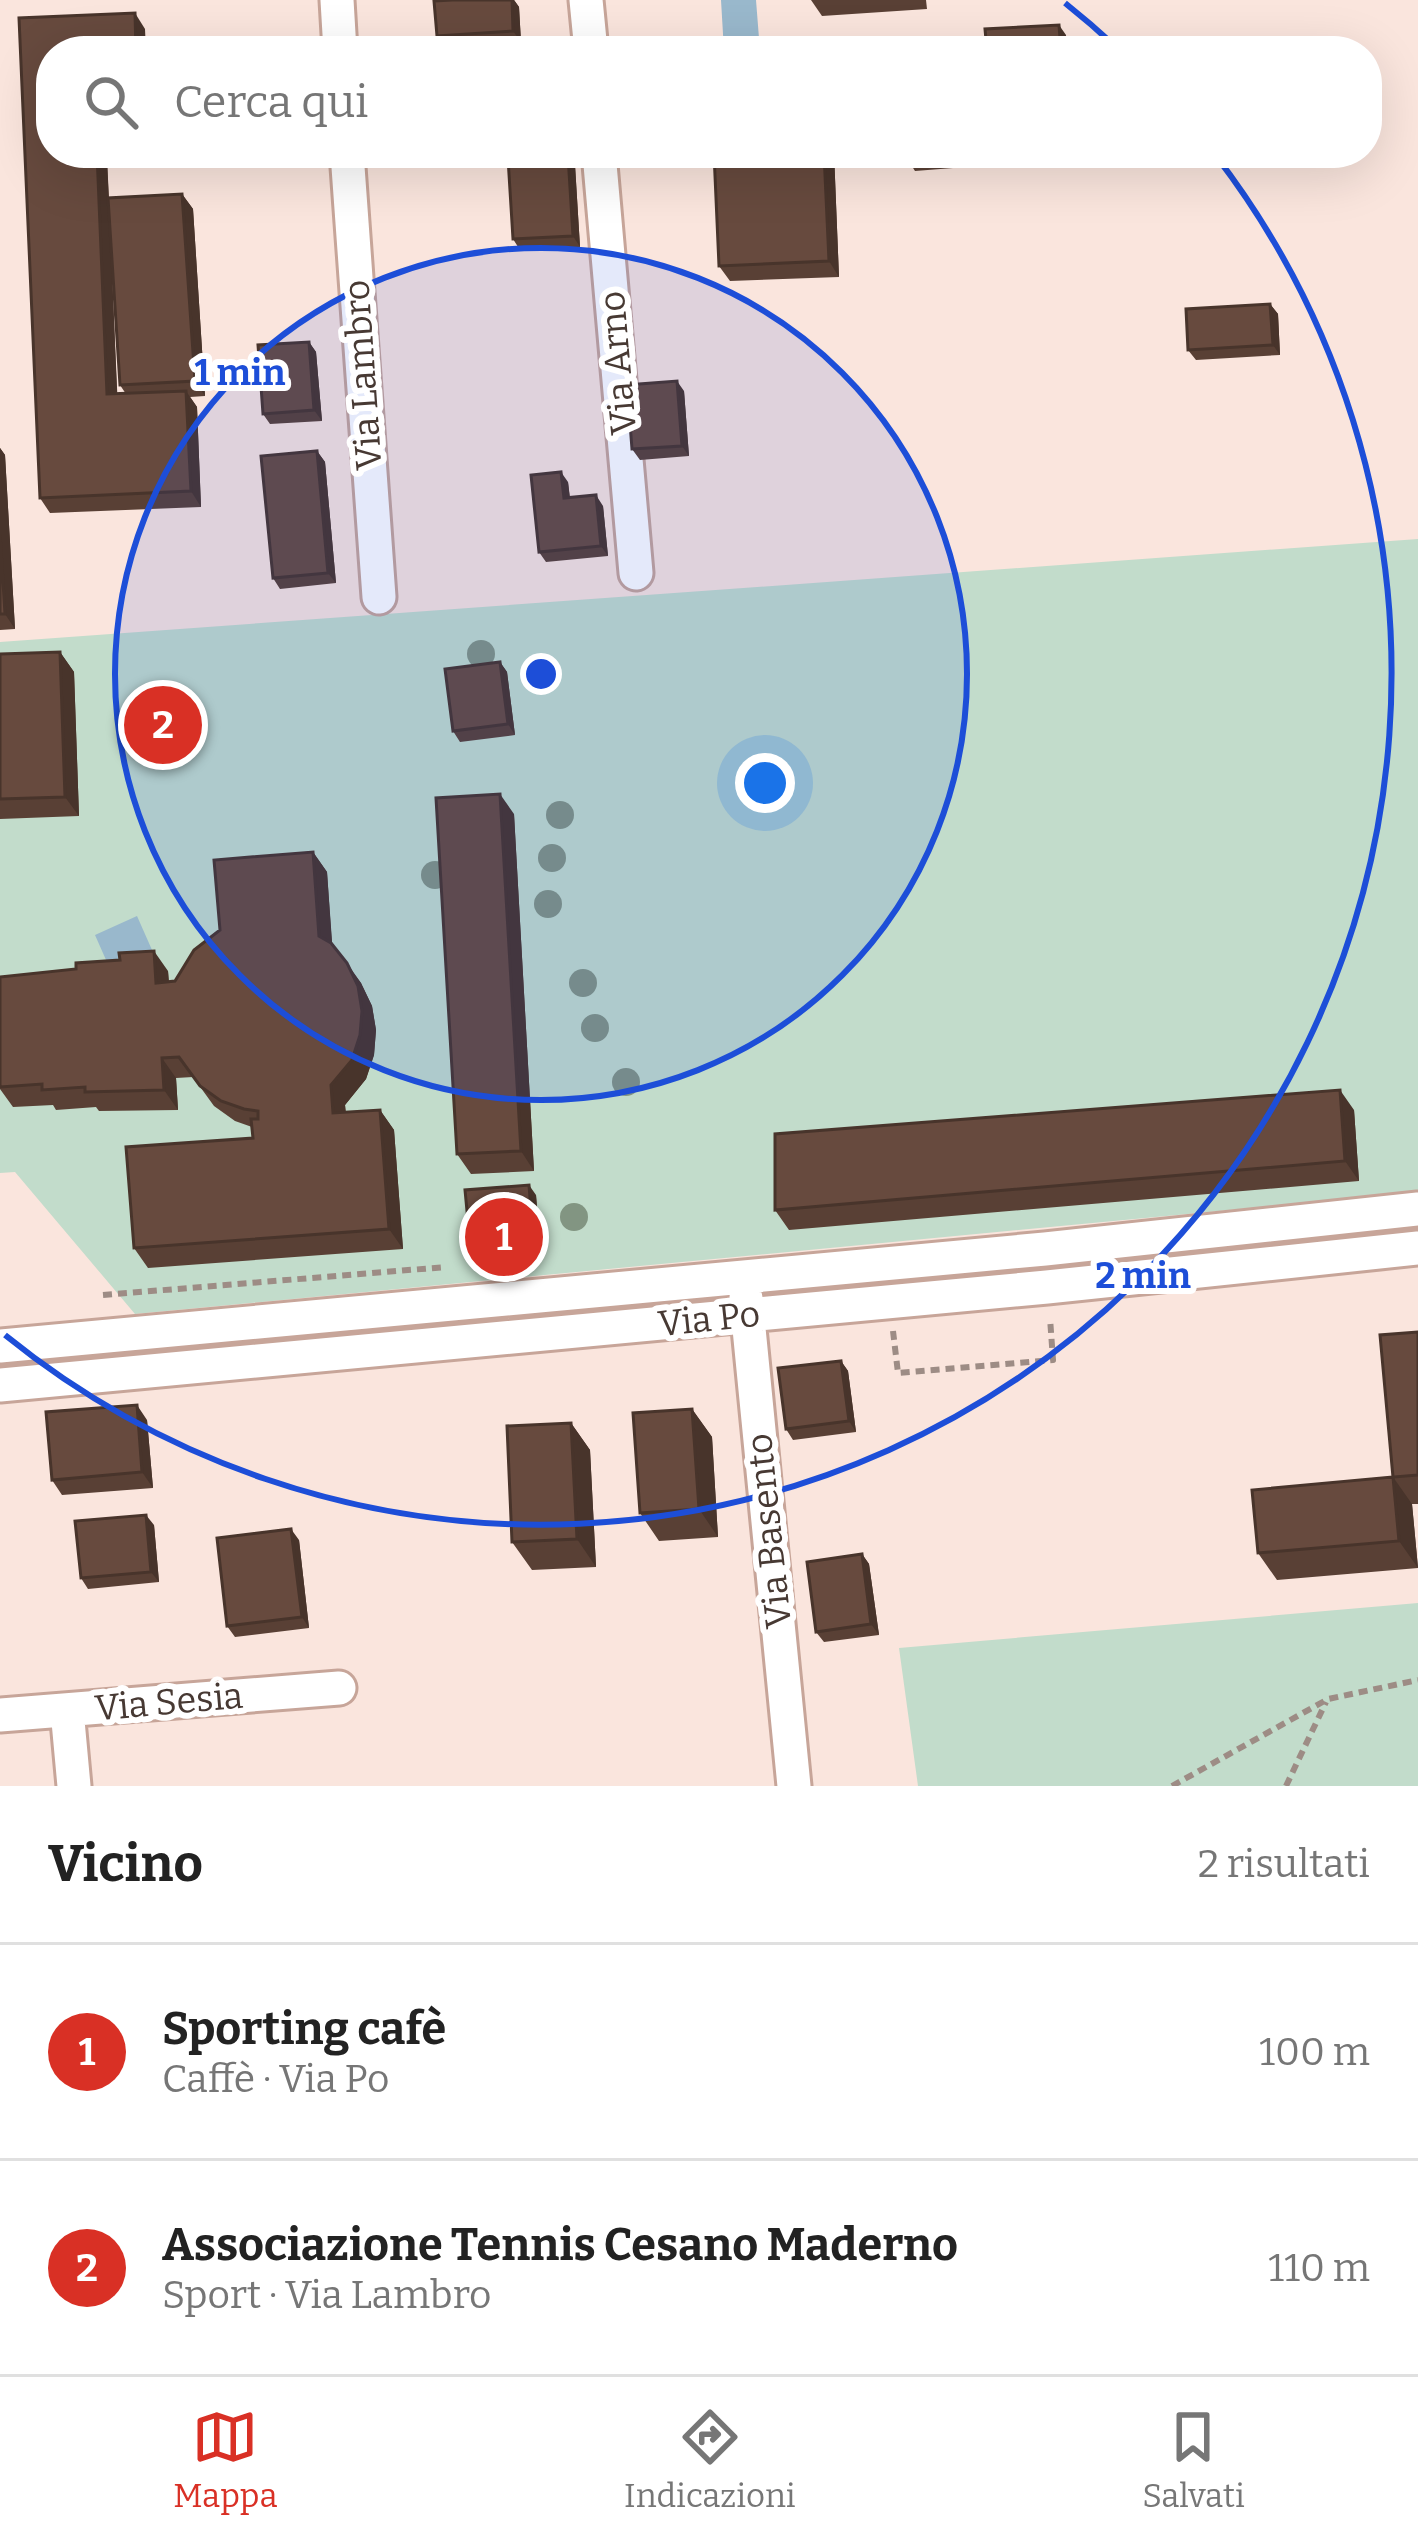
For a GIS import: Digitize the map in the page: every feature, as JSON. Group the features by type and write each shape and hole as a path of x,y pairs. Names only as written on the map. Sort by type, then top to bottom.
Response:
{"street":[{"path":"337,0 339,36"},
{"path":"586,0 590,36"},
{"name":"Via Lambro","path":"348,168 379,597"},
{"name":"Via Arno","path":"600,168 636,573"},
{"name":"Via Po","path":"0,1346 1045,1249 1418,1209"},
{"name":"Via Po","path":"0,1384 748,1316 1418,1248"},
{"name":"Via Basento","path":"744,1276 794,1786"},
{"name":"Via Sesia","path":"0,1715 339,1688"},
{"path":"67,1710 74,1786"}],"path":[{"path":"1172,1786 1328,1699 1418,1680"},
{"path":"1286,1786 1328,1699"}],"green space":[{"path":"1418,539 1418,1192 135,1314 15,1172 0,1173 0,642"},
{"path":"1353,1231 1354,1240 1055,1271 1054,1263"},
{"path":"1038,1265 1039,1273 779,1297 778,1289"},
{"path":"340,1329 341,1337 0,1368 0,1360"},
{"path":"1418,1603 1418,1786 918,1786 899,1648"}],"water":[{"path":"721,0 756,0 759,36 723,36"},
{"path":"137,916 156,959 114,978 95,935"}],"building":[{"path":"512,0 513,31 437,36 434,1"},
{"path":"135,13 136,36 36,36 36,168 98,168 107,394 186,391 191,491 40,498 19,18"},
{"path":"1059,25 1060,36 986,36 985,29"},
{"path":"509,168 569,168 573,236 513,239"},
{"path":"715,168 825,168 829,261 719,266"},
{"path":"182,194 195,381 120,385 108,198"},
{"path":"1270,304 1273,345 1188,350 1186,309"},
{"path":"309,342 314,410 263,414 258,345"},
{"path":"677,381 682,446 632,449 627,385"},
{"path":"317,451 328,573 273,578 261,456"},
{"path":"561,472 564,498 596,495 601,546 539,552 531,475"},
{"path":"0,534 5,614 0,614"},
{"path":"60,652 65,797 0,799 0,654"},
{"path":"500,662 508,724 453,731 445,669"},
{"path":"500,794 521,1151 457,1154 436,798"},
{"path":"313,852 319,936 347,963 358,986 362,1011 352,1060 331,1085 333,1113 380,1110 389,1229 134,1248 126,1147 253,1138 251,1119 258,1119 258,1111 221,1101 200,1086 179,1057 162,1058 164,1090 42,1090 42,1084 0,1087 0,977 76,969 76,963 120,960 119,953 154,951 156,983 175,981 194,950 220,930 214,860"},
{"path":"1340,1090 1345,1161 775,1210 775,1134"},
{"path":"529,1185 534,1248 471,1253 465,1190"},
{"path":"1418,1332 1418,1475 1393,1477 1380,1335"},
{"path":"841,1361 849,1421 786,1429 778,1368"},
{"path":"137,1405 142,1472 52,1480 46,1412"},
{"path":"692,1409 699,1509 640,1513 633,1413"},
{"path":"571,1423 577,1539 512,1542 507,1426"},
{"path":"1393,1477 1399,1541 1258,1553 1252,1490"},
{"path":"146,1515 151,1572 81,1578 75,1521"},
{"path":"291,1529 302,1617 227,1626 217,1538"},
{"path":"862,1554 871,1624 816,1632 807,1562"}],"place":[{"name":"Associazione Tennis Cesano Maderno","path":"163,725"},
{"name":"Sporting cafè","path":"504,1237"}]}
